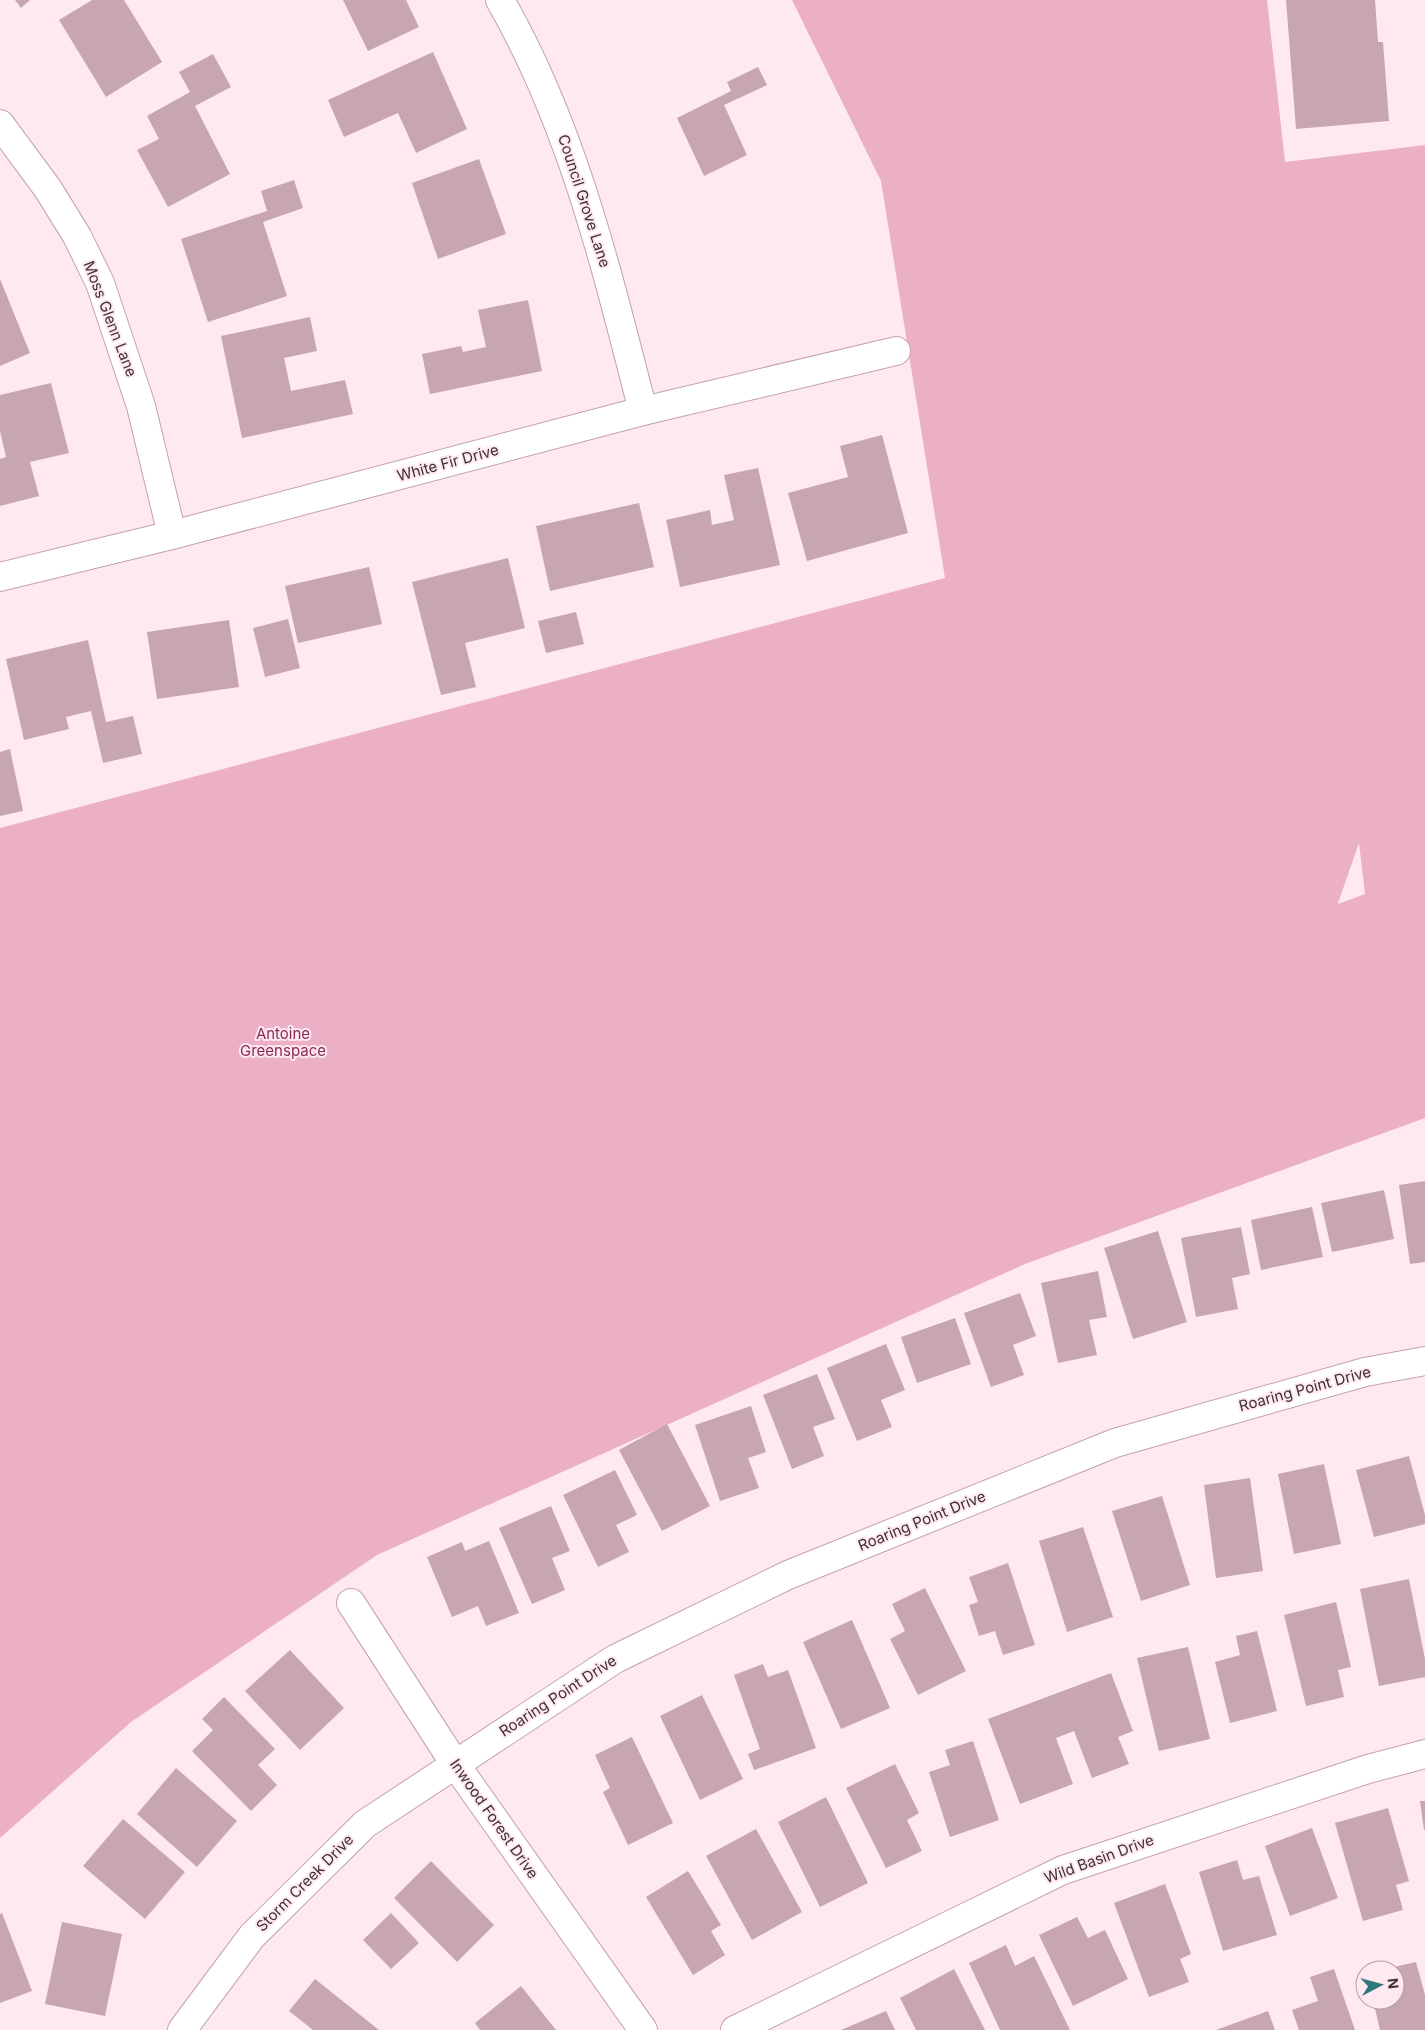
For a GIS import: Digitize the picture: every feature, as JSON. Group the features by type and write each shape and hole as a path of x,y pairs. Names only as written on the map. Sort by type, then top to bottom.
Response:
{"street":[{"name":"Council Grove Lane","path":"500,0 543,84 579,178 610,282 643,411"},
{"name":"Moss Glenn Lane","path":"0,124 48,189 77,236 100,283 141,406 172,535"},
{"name":"White Fir Drive","path":"0,577 172,535 643,411 896,351"},
{"name":"Roaring Point Drive","path":"455,1764 615,1659 788,1575 1115,1443 1365,1372 1425,1361"},
{"name":"Inwood Forest Drive","path":"352,1603 455,1764 643,2030"},
{"name":"Wild Basin Drive","path":"735,2030 1063,1870 1350,1775 1425,1754"},
{"name":"Storm Creek Drive","path":"182,2030 252,1936 365,1824 455,1764"}],"green space":[{"name":"Antoine Greenspace","path":"792,0 1267,0 1285,162 1425,145 1425,1118 1025,1264 377,1555 131,1722 0,1838 0,828 945,578 881,181","holes":["1359,843 1365,894 1338,904"]}],"building":[{"path":"15,0 30,0 21,8"},
{"path":"92,0 124,0 162,62 106,97 59,20"},
{"path":"343,0 406,0 419,27 368,51"},
{"path":"1286,0 1375,0 1378,42 1383,42 1389,121 1296,129"},
{"path":"433,52 467,129 416,153 398,113 344,137 328,100"},
{"path":"213,54 231,87 195,106 230,174 168,207 137,150 159,139 147,116 190,92 179,72"},
{"path":"758,67 767,85 724,105 747,155 704,176 677,118 731,91 727,82"},
{"path":"479,159 506,234 438,259 412,183"},
{"path":"294,180 303,208 263,222 287,296 208,322 181,239 267,211 261,191"},
{"path":"0,279 30,353 0,366"},
{"path":"528,300 542,371 430,394 422,354 461,346 463,352 486,347 478,310"},
{"path":"310,317 317,351 284,358 291,391 345,380 353,414 242,438 221,336"},
{"path":"51,383 69,453 30,462 39,496 0,506 0,459 6,457 0,431 0,395"},
{"path":"882,435 908,533 807,561 788,493 848,477 840,446"},
{"path":"758,468 780,565 680,587 666,520 710,510 712,525 734,520 724,475"},
{"path":"639,503 654,567 550,591 536,526"},
{"path":"508,558 525,628 465,643 476,687 441,695 412,582"},
{"path":"369,567 382,624 298,643 285,586"},
{"path":"576,612 584,644 546,653 538,621"},
{"path":"288,619 300,668 265,677 253,628"},
{"path":"229,620 239,687 157,699 147,632"},
{"path":"88,640 106,722 133,716 142,754 103,763 91,711 66,717 69,729 24,740 6,659"},
{"path":"10,749 23,811 0,816 0,752"},
{"path":"1425,1181 1425,1262 1410,1264 1399,1185"},
{"path":"1384,1190 1394,1239 1332,1252 1321,1203"},
{"path":"1312,1207 1323,1257 1261,1270 1251,1220"},
{"path":"1241,1227 1250,1274 1232,1278 1238,1309 1196,1317 1181,1238"},
{"path":"1158,1231 1187,1322 1133,1339 1104,1248"},
{"path":"1098,1271 1107,1317 1089,1320 1097,1355 1058,1363 1041,1283"},
{"path":"1020,1293 1036,1336 1013,1345 1024,1375 991,1387 964,1313"},
{"path":"955,1318 971,1364 917,1383 901,1337"},
{"path":"886,1344 905,1390 881,1400 892,1427 857,1441 827,1368"},
{"path":"817,1374 835,1419 813,1427 824,1456 792,1469 763,1395"},
{"path":"751,1406 766,1452 748,1458 759,1488 720,1501 695,1425"},
{"path":"667,1424 710,1506 662,1531 619,1450"},
{"path":"1409,1456 1425,1515 1425,1524 1374,1537 1356,1470"},
{"path":"1324,1464 1341,1544 1294,1554 1278,1474"},
{"path":"615,1470 637,1515 616,1525 629,1552 598,1567 563,1495"},
{"path":"1250,1478 1263,1571 1216,1578 1204,1485"},
{"path":"1162,1496 1190,1585 1141,1601 1112,1511"},
{"path":"551,1506 570,1551 552,1558 565,1590 532,1604 499,1528"},
{"path":"1083,1527 1113,1617 1067,1632 1039,1541"},
{"path":"489,1541 519,1613 486,1626 478,1606 452,1617 427,1557 462,1542 465,1551"},
{"path":"1008,1563 1035,1645 1003,1655 995,1631 979,1636 969,1605 978,1602 969,1577"},
{"path":"1409,1579 1425,1659 1425,1677 1379,1686 1360,1589"},
{"path":"925,1588 966,1671 918,1695 890,1639 905,1631 892,1604"},
{"path":"1336,1602 1351,1667 1338,1670 1344,1697 1306,1706 1284,1615"},
{"path":"852,1620 890,1708 841,1729 803,1642"},
{"path":"1257,1631 1277,1711 1230,1723 1215,1662 1240,1655 1236,1636"},
{"path":"1188,1647 1210,1739 1159,1751 1137,1658"},
{"path":"290,1650 344,1708 300,1750 245,1691"},
{"path":"763,1664 768,1677 788,1670 816,1748 754,1770 748,1754 760,1749 734,1675"},
{"path":"1111,1673 1133,1731 1118,1737 1129,1764 1092,1778 1074,1731 1056,1738 1073,1784 1020,1804 988,1719"},
{"path":"702,1695 743,1779 700,1800 660,1716"},
{"path":"224,1697 275,1749 258,1765 277,1785 251,1811 192,1751 213,1730 202,1719"},
{"path":"632,1737 673,1823 628,1845 603,1792 610,1788 595,1755"},
{"path":"973,1741 999,1820 950,1837 929,1772 950,1765 945,1750"},
{"path":"895,1764 919,1813 907,1820 922,1851 886,1868 846,1788"},
{"path":"176,1768 237,1821 197,1867 137,1814"},
{"path":"826,1797 868,1883 820,1907 778,1822"},
{"path":"1420,1801 1425,1801 1425,1830 1424,1830"},
{"path":"1388,1808 1409,1881 1396,1885 1403,1910 1363,1921 1335,1823"},
{"path":"123,1819 185,1872 145,1919 83,1866"},
{"path":"1312,1828 1338,1898 1290,1916 1265,1846"},
{"path":"756,1829 802,1912 752,1940 706,1856"},
{"path":"1237,1860 1243,1880 1259,1876 1277,1935 1223,1951 1199,1872"},
{"path":"431,1861 494,1925 457,1962 394,1898"},
{"path":"688,1871 721,1925 711,1931 725,1955 693,1975 646,1897"},
{"path":"1165,1884 1191,1954 1180,1959 1189,1982 1149,1997 1114,1903"},
{"path":"2,1913 32,1991 0,2003 0,1914"},
{"path":"391,1913 419,1943 391,1969 363,1940"},
{"path":"1077,1917 1088,1938 1105,1930 1128,1979 1073,2006 1039,1935"},
{"path":"62,1922 122,1934 105,2016 45,2004"},
{"path":"1006,1945 1015,1966 1034,1956 1070,2030 1000,2030 969,1963"},
{"path":"1416,1962 1425,1995 1425,2030 1380,2030 1375,2010 1405,2010 1405,1964"},
{"path":"954,1969 985,2030 916,2030 900,1998"},
{"path":"1334,1969 1355,2030 1299,2030 1292,2010 1318,2001 1310,1977"},
{"path":"315,1979 379,2030 313,2030 289,2011"},
{"path":"521,1986 556,2030 480,2030 475,2023"},
{"path":"886,2011 895,2030 841,2030"},
{"path":"1268,2011 1275,2030 1216,2030"}]}
